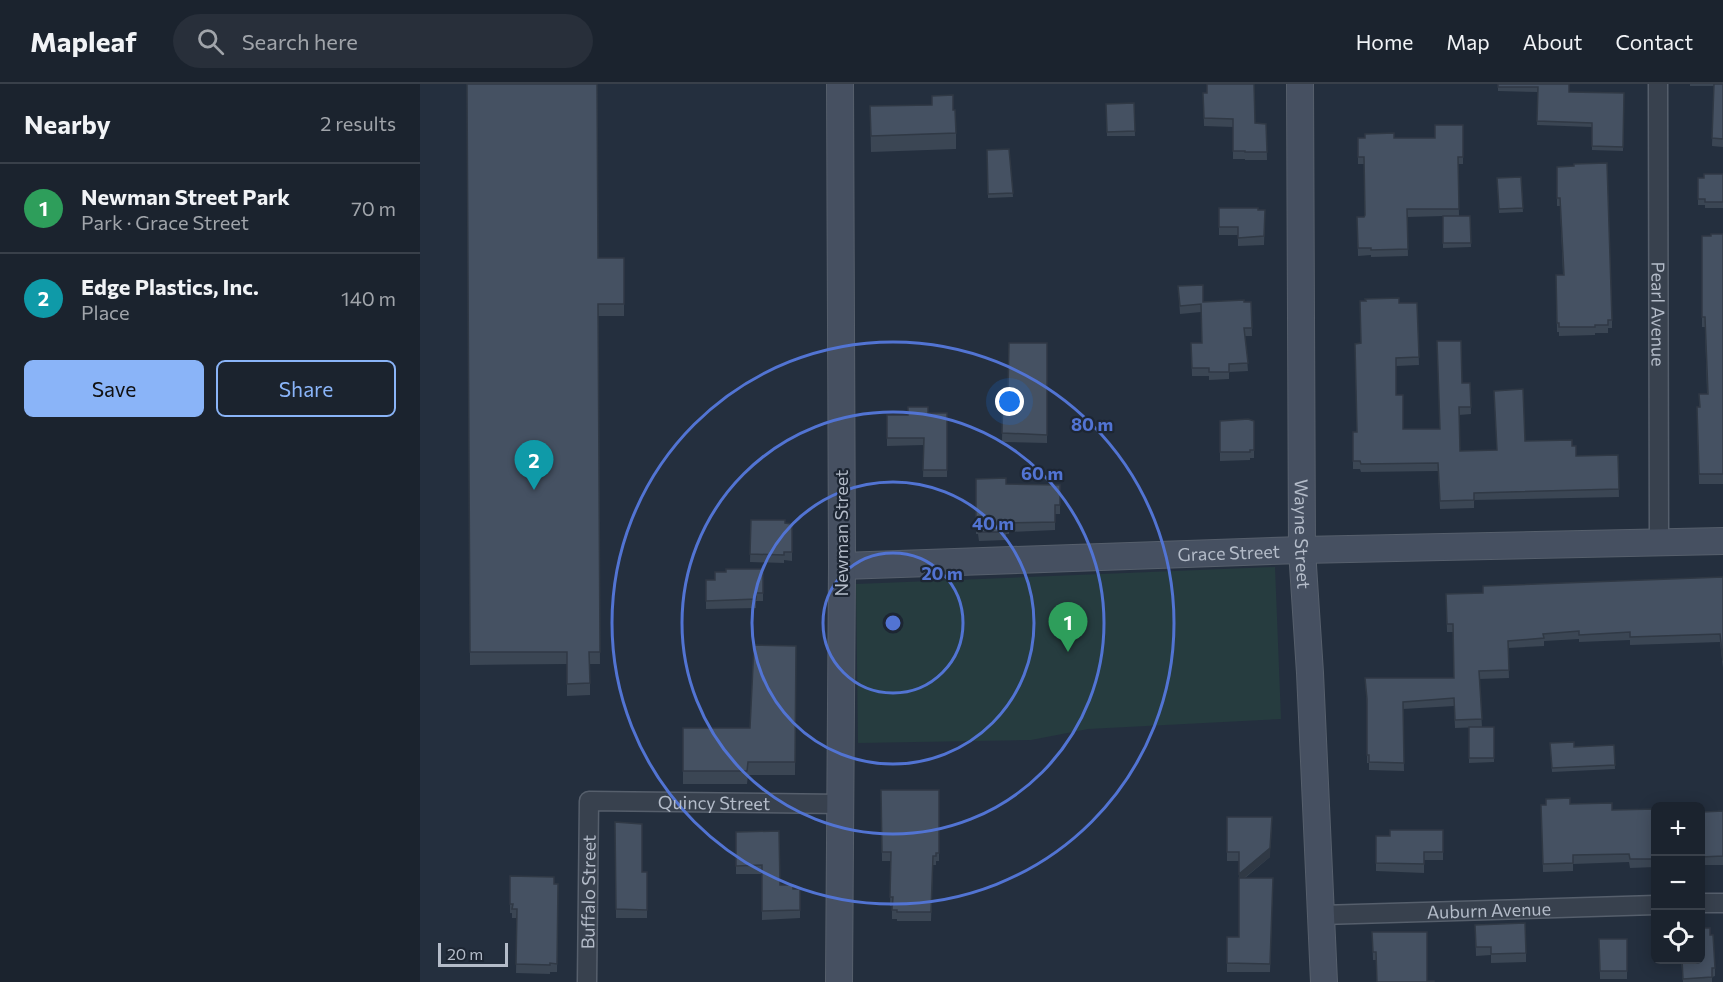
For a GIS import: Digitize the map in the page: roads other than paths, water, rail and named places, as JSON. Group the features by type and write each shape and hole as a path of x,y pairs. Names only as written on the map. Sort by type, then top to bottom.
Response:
{"street":[{"name":"Newman Street","path":"839,982 842,566 840,84"},
{"name":"Wayne Street","path":"1300,84 1302,550 1311,673 1324,982"},
{"name":"Pearl Avenue","path":"1658,84 1659,542"},
{"name":"Grace Street","path":"842,566 1302,550 1723,541"},
{"name":"Quincy Street","path":"589,801 841,804"},
{"name":"Buffalo Street","path":"587,982 589,801"},
{"path":"1705,903 1723,903"},
{"name":"Auburn Avenue","path":"1322,915 1651,905"}],"place":[{"name":"Edge Plastics, Inc.","path":"534,490"},
{"name":"Newman Street Park","path":"1068,652"}]}
